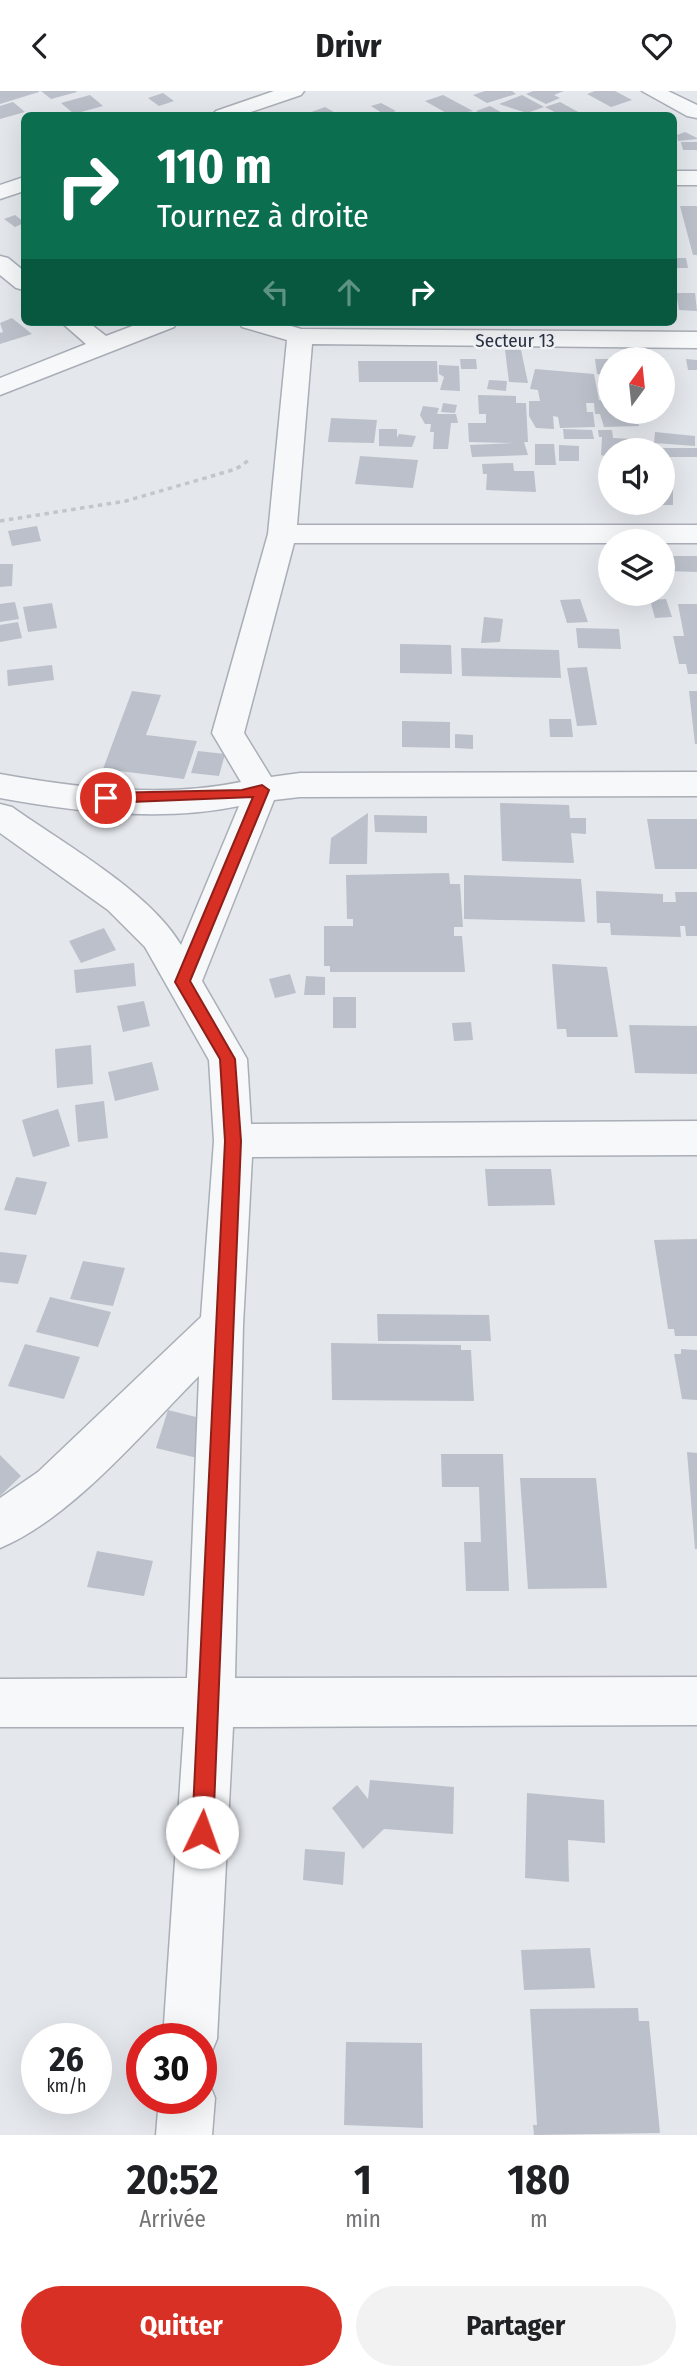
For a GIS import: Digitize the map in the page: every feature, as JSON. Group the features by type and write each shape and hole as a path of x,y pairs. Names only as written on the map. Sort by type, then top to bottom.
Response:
{"street":[{"path":"232,112 294,91"},
{"path":"652,91 688,114"},
{"path":"677,178 697,178"},
{"path":"0,192 21,185"},
{"path":"0,263 21,280"},
{"path":"78,326 103,347"},
{"path":"0,387 155,326"},
{"name":"Secteur 13","path":"265,326 300,336 469,331 697,340"},
{"path":"262,790 228,733 282,534 300,336"},
{"path":"282,534 697,534"},
{"path":"0,786 51,796 160,799 242,795 300,785 697,784"},
{"path":"183,982 262,790"},
{"path":"0,816 120,901 158,937 228,1059 233,1141 222,1325 209,1703 191,2023"},
{"path":"233,1141 697,1138"},
{"path":"0,1525 54,1488 222,1325"},
{"path":"0,1703 697,1701"},
{"path":"184,2135 186,2114"}],"path":[{"path":"0,521 126,501 236,468 292,431"}],"building":[{"path":"0,91 39,91 39,92 0,104"},
{"path":"41,91 76,91 77,92 51,99"},
{"path":"485,91 512,91 516,94 487,103 473,95"},
{"path":"533,91 564,91 554,95 560,98 546,104 526,94"},
{"path":"595,91 615,91 632,100 611,107 587,94"},
{"path":"163,93 174,101 159,106 148,98"},
{"path":"90,95 103,106 72,112 61,103"},
{"path":"443,95 473,111 445,112 425,101"},
{"path":"522,95 544,107 524,112 499,104"},
{"path":"13,102 25,112 0,119 0,106"},
{"path":"560,102 578,112 554,112 545,107"},
{"path":"381,103 396,111 380,112 371,106"},
{"path":"490,106 501,112 478,112 476,111"},
{"path":"325,107 334,112 311,112"},
{"path":"685,132 697,139 678,141 677,135"},
{"path":"681,142 697,142 697,150 683,150"},
{"path":"680,206 697,206 697,255 693,255"},
{"path":"15,215 21,220 21,224 15,227 4,219"},
{"path":"677,258 686,258 688,268 677,268"},
{"path":"677,293 695,293 697,311 679,310"},
{"path":"12,318 32,334 0,344 0,333 3,332 0,323"},
{"path":"505,350 521,350 528,383 509,382"},
{"path":"460,359 476,359 477,369 461,369"},
{"path":"686,359 697,360 697,370 688,370"},
{"path":"358,361 437,361 438,382 359,382"},
{"path":"439,365 459,366 460,391 440,390 444,377 439,374"},
{"path":"535,369 594,374 598,414 595,414 594,403 586,403 587,412 593,412 595,427 560,428 558,417 553,416 554,429 536,428 529,416 529,401 540,401 538,390 530,389"},
{"path":"489,380 507,381 506,391 487,389"},
{"path":"478,395 516,396 516,403 526,403 528,442 524,442 528,455 472,457 470,445 514,443 469,442 468,423 486,423 486,414 479,414"},
{"path":"443,403 457,405 455,413 441,412"},
{"path":"423,406 439,408 437,414 456,414 458,423 451,423 448,449 433,449 434,432 430,432 431,424 425,424 420,415"},
{"path":"331,418 377,420 374,443 328,442"},
{"path":"603,424 639,426 604,427"},
{"path":"379,429 397,429 397,438 399,434 416,436 412,447 379,446"},
{"path":"563,429 592,430 594,439 564,439"},
{"path":"598,430 612,430 613,438 599,437"},
{"path":"655,432 695,436 695,446 675,445 675,438 654,438"},
{"path":"535,444 554,444 556,465 535,465"},
{"path":"559,445 579,446 579,461 559,461"},
{"path":"675,448 697,448 697,457 675,457"},
{"path":"360,456 418,460 413,488 355,484"},
{"path":"513,463 514,471 534,471 536,492 486,490 487,474 483,474 482,464"},
{"path":"37,526 41,541 12,546 8,531"},
{"path":"675,556 697,556 697,572 675,571"},
{"path":"0,564 13,564 12,586 0,587"},
{"path":"580,599 588,622 567,623 560,600"},
{"path":"15,602 19,619 0,622 0,604"},
{"path":"52,603 57,628 28,632 23,607"},
{"path":"678,604 697,604 697,674 688,674 686,664 679,664 673,636 684,636"},
{"path":"652,606 668,606 672,617 655,618"},
{"path":"484,617 503,619 500,642 481,643"},
{"path":"18,622 22,638 0,642 0,625"},
{"path":"576,628 619,629 621,649 578,648"},
{"path":"400,644 451,645 452,674 400,673"},
{"path":"461,648 559,650 561,678 462,676"},
{"path":"52,665 54,680 8,686 7,670"},
{"path":"587,667 597,725 577,726 567,668"},
{"path":"132,691 161,695 146,735 197,741 184,779 103,769"},
{"path":"689,691 697,691 697,744 695,744"},
{"path":"549,719 571,719 573,737 550,737"},
{"path":"402,721 450,722 450,748 402,747"},
{"path":"455,734 473,735 473,749 455,748"},
{"path":"198,751 225,754 219,776 191,773"},
{"path":"500,803 569,805 570,818 586,818 586,834 571,833 574,863 502,861"},
{"path":"368,813 367,864 329,864 331,838"},
{"path":"374,815 427,816 427,833 375,832"},
{"path":"647,819 697,819 697,869 655,869"},
{"path":"449,873 450,884 460,884 463,927 454,927 454,936 462,936 465,972 330,972 330,966 324,966 324,926 353,926 353,919 347,919 346,875"},
{"path":"464,875 581,879 585,922 464,919"},
{"path":"596,891 663,894 663,902 676,902 675,892 697,892 697,936 686,936 685,926 680,926 681,937 611,935 610,923 597,923"},
{"path":"104,928 116,950 81,963 69,941"},
{"path":"134,963 136,986 76,993 74,970"},
{"path":"552,964 607,967 618,1037 567,1037 566,1029 557,1029"},
{"path":"290,974 296,993 275,998 269,979"},
{"path":"306,976 325,977 325,995 304,995"},
{"path":"333,997 356,997 356,1028 333,1028"},
{"path":"144,1001 150,1026 123,1032 117,1006"},
{"path":"471,1022 473,1040 454,1041 452,1023"},
{"path":"629,1025 697,1026 697,1074 635,1073"},
{"path":"91,1045 93,1084 57,1088 55,1049"},
{"path":"152,1062 159,1090 115,1101 108,1072"},
{"path":"104,1101 108,1138 78,1142 75,1105"},
{"path":"58,1109 70,1146 33,1157 22,1120"},
{"path":"485,1169 551,1169 555,1205 488,1206"},
{"path":"16,1177 47,1182 36,1215 4,1210"},
{"path":"697,1239 697,1336 675,1336 674,1329 668,1329 654,1240"},
{"path":"0,1252 27,1255 18,1284 0,1282"},
{"path":"83,1261 125,1268 113,1306 70,1299"},
{"path":"50,1297 111,1312 98,1347 36,1332"},
{"path":"377,1314 489,1315 491,1341 378,1341"},
{"path":"331,1343 461,1345 461,1350 471,1350 474,1401 332,1400"},
{"path":"25,1344 80,1357 64,1399 8,1386"},
{"path":"681,1349 697,1350 697,1400 682,1399 674,1354 681,1354"},
{"path":"168,1410 208,1420 197,1458 156,1448"},
{"path":"687,1452 697,1453 697,1549 695,1549"},
{"path":"441,1454 503,1454 509,1591 466,1591 464,1542 481,1542 479,1487 442,1487"},
{"path":"0,1455 21,1476 0,1496"},
{"path":"520,1478 596,1478 607,1588 528,1589"},
{"path":"97,1551 153,1561 144,1596 87,1587"},
{"path":"370,1780 454,1787 453,1834 384,1829 363,1849 332,1808 357,1785 368,1799"},
{"path":"527,1793 604,1800 605,1843 568,1840 569,1882 525,1878"},
{"path":"305,1849 345,1852 343,1885 303,1880"},
{"path":"590,1948 595,1988 524,1990 521,1950"},
{"path":"638,2008 639,2021 649,2021 660,2133 534,2135 533,2125 537,2125 530,2009"},
{"path":"346,2042 422,2043 423,2128 344,2125"}],"route":[{"path":"106,798 160,799 242,795 262,790 183,982 228,1059 233,1141 222,1325 202,1832"}]}
